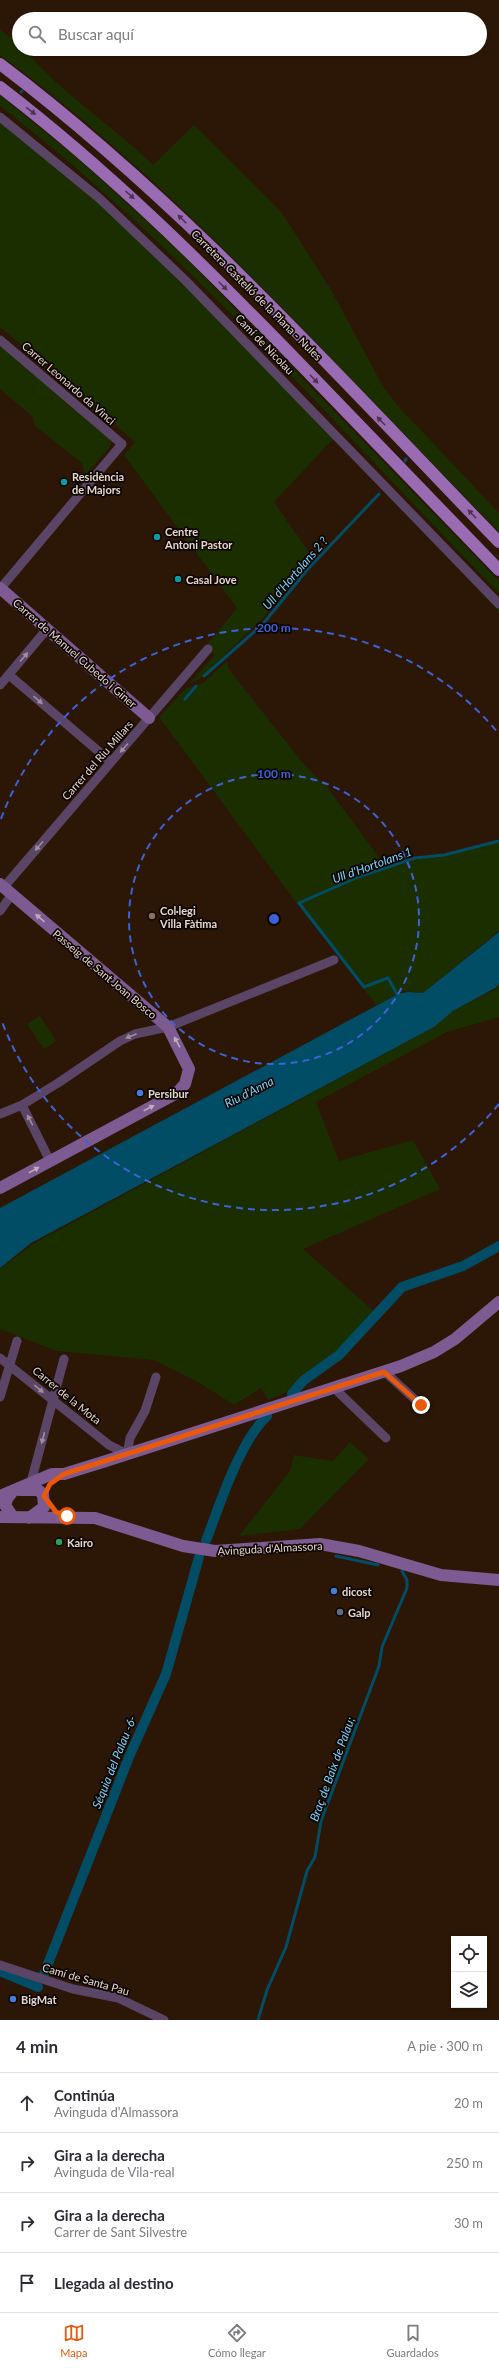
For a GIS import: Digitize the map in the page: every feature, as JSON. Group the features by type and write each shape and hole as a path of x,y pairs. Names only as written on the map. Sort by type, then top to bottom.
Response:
{"main road":[{"name":"Carretera Castelló de la Plana - Nules","path":"0,64 92,136 164,201 279,315 499,542"},
{"name":"Carretera Castelló de la Plana - Nules","path":"0,87 85,155 151,214 400,467 499,570"}],"street":[{"name":"Camí de Nicolau","path":"0,117 99,198 186,280 499,604"},
{"name":"Carrer Leonardo da Vinci","path":"0,340 122,444 0,589"},
{"name":"Carrer de Manuel Cubedo i Giner","path":"0,589 149,718"},
{"path":"0,685 47,630"},
{"name":"Carrer del Riu Millars","path":"0,911 5,888 208,649"},
{"path":"8,675 111,762"},
{"name":"Passeig de Sant Joan Bosco","path":"5,888 168,1027 187,1061 189,1069 188,1078 177,1093 50,1161"},
{"path":"0,1114 22,1105 120,1041 135,1034 168,1027 334,960"},
{"path":"0,1188 50,1161 22,1105"},
{"path":"0,1496 15,1491 31,1482 52,1474 64,1474 384,1372 434,1352 455,1339 499,1302"},
{"path":"0,1397 17,1341"},
{"name":"Carrer de la Mota","path":"0,1358 109,1445 127,1454"},
{"path":"31,1482 64,1359"},
{"path":"384,1372 421,1405"},
{"path":"127,1454 130,1438 145,1411 156,1377"},
{"path":"334,1388 386,1438"},
{"path":"106,1461 109,1445"},
{"path":"28,1519 43,1509 44,1497 50,1484 64,1474"},
{"path":"13,1517 5,1505 7,1499 15,1491 38,1490 44,1497"},
{"name":"Avinguda d'Almassora","path":"44,1497 56,1512 67,1516"},
{"name":"Avinguda d'Almassora","path":"0,1517 28,1519 67,1516 95,1518 191,1548 215,1551 320,1544 359,1551 441,1575 499,1580"},
{"name":"Camí de Santa Pau","path":"0,1964 73,1989 118,1998 164,2020"}],"green space":[{"path":"0,30 12,38 12,56 30,56 54,80 153,165 194,125 282,213 331,290 384,388 399,407 499,513 499,532 301,327 193,219 119,151 41,86 0,55"},
{"path":"0,95 83,163 180,252 499,581 499,593 318,403 196,279 133,219 68,161 0,106"},
{"path":"0,113 98,193 499,599 499,612 335,437 274,502 313,558 262,619 198,680 189,684 215,655 206,646 237,608 124,455 135,442 0,327"},
{"path":"0,343 112,441 110,447 85,476 82,463 35,426 33,417 0,389"},
{"path":"227,661 228,668 302,762 318,779 324,783 387,868 427,857 444,856 499,842 499,931 423,993 404,991 376,1005 295,901 159,717 185,689 203,683"},
{"path":"499,984 499,1017 447,1032 316,1102 339,1161 413,1140 440,1189 303,1249 376,1313 330,1363 292,1390 268,1400 261,1388 234,1405 198,1382 154,1360 57,1351 0,1329 0,1269 33,1244 434,1027 453,1011 498,988"},
{"path":"40,1016 56,1041 44,1049 27,1024"},
{"path":"350,1442 369,1459 300,1529 239,1536 290,1471 294,1455 333,1461"}],"water":[{"name":"Riu d'Anna","path":"499,932 499,983 497,987 453,1011 434,1027 31,1243 0,1268 0,1208 398,994 407,992 423,993"}],"waterway":[{"name":"Ull d'Hortolans 2 ?","path":"204,676 263,624 307,570 379,494"},
{"name":"Ull d'Hortolans 2 ?","path":"185,699 196,686"},
{"name":"Ull d'Hortolans 1","path":"397,999 398,996 388,978 364,987 299,903 358,877 415,858 444,855 499,841"},
{"name":"Séquia del Palau -6-","path":"292,1394 303,1381 339,1355 402,1287 463,1266 499,1246"},
{"name":"Séquia del Palau -6-","path":"206,1541 239,1457 257,1427 267,1416"},
{"path":"336,1556 378,1565"},
{"name":"Séquia del Palau -6-","path":"44,1974 129,1757 166,1674 199,1557"},
{"name":"Braç de Baix de Palau;","path":"258,2020 267,1990 286,1947 307,1871 315,1857 321,1821 379,1666 382,1647 407,1588 407,1580 402,1571"},
{"name":"Séquia del Palau -6-","path":"0,1971 38,1987"}],"place":[{"name":"Residència de Majors","path":"64,482"},
{"name":"Centre Antoni Pastor","path":"157,537"},
{"name":"Casal Jove","path":"178,579"},
{"name":"Col·legi Villa Fàtima","path":"152,916"},
{"name":"Persibur","path":"140,1093"},
{"name":"Kairo","path":"59,1542"},
{"name":"dicost","path":"334,1591"},
{"name":"Galp","path":"340,1612"},
{"name":"BigMat","path":"13,1999"}],"route":[{"path":"67,1516 56,1512 44,1496 50,1484 64,1474 384,1372 421,1405"}]}
